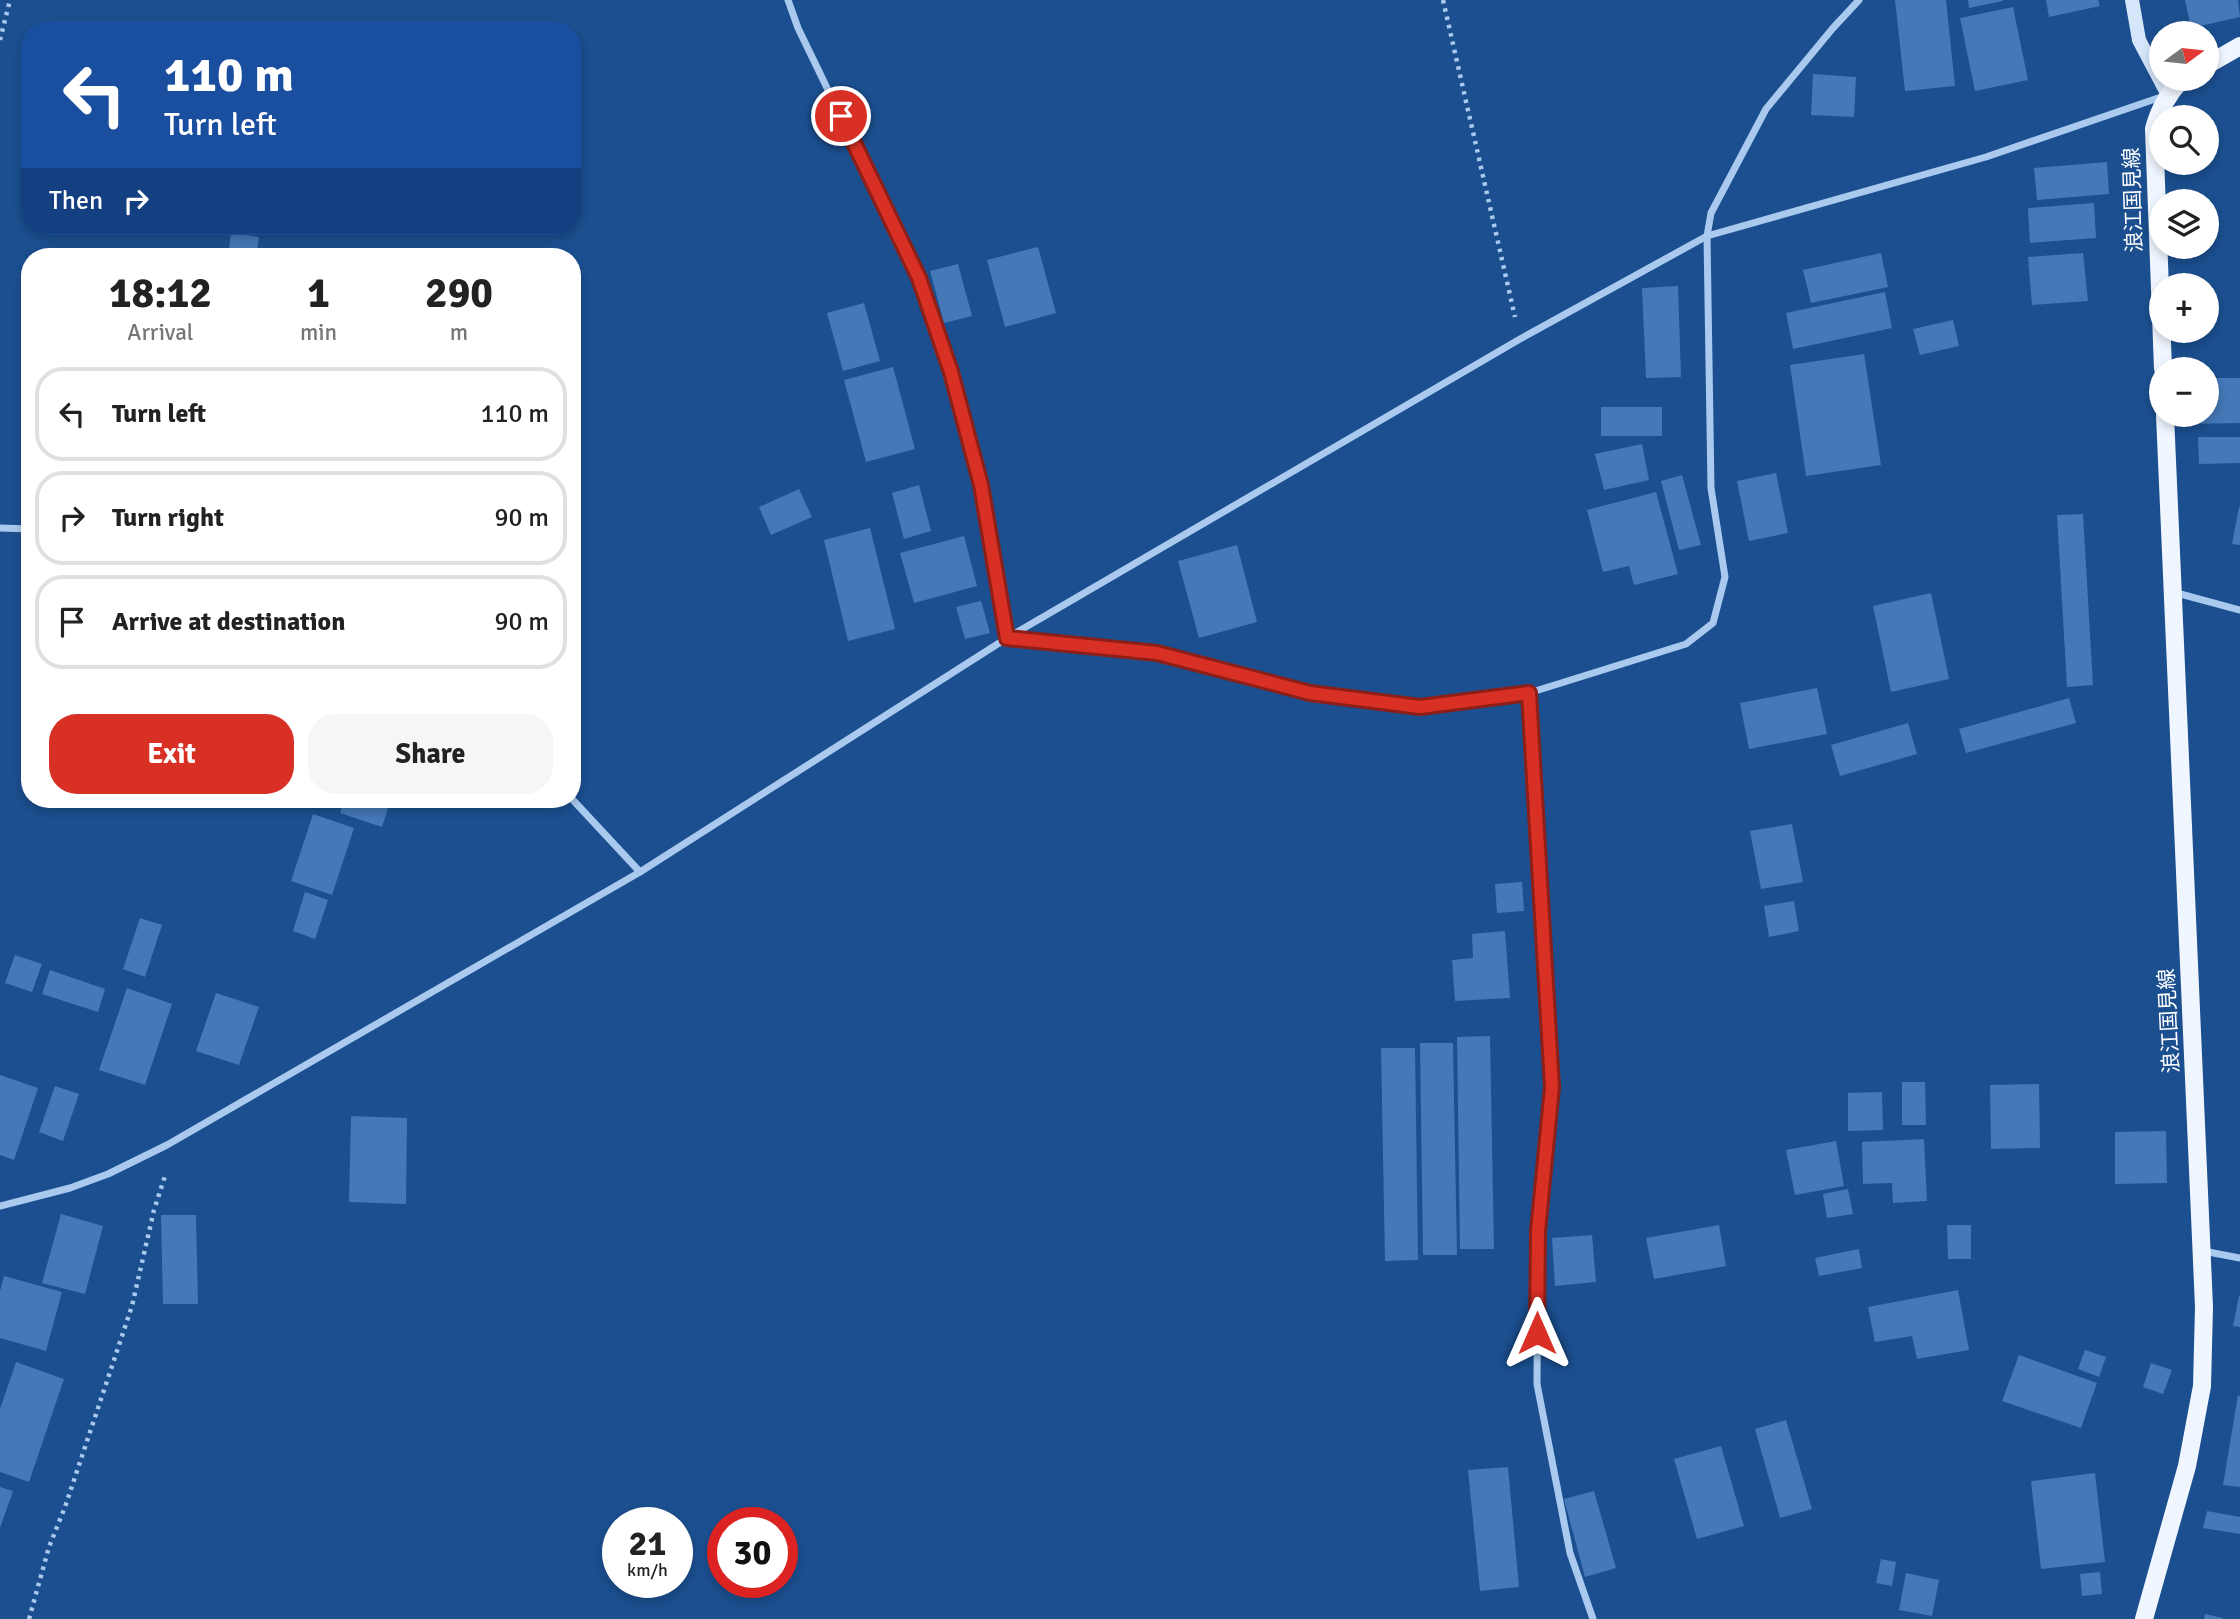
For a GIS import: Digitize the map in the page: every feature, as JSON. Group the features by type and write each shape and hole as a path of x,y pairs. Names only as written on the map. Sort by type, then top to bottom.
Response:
{"main road":[{"path":"2132,0 2139,40 2168,95"},
{"path":"2219,58 2240,46"},
{"name":"浪江国見線","path":"2163,357 2154,129 2157,115 2172,91"},
{"name":"浪江国見線","path":"2144,1619 2187,1466 2202,1386 2204,1307 2165,427"}],"street":[{"path":"788,0 798,28 919,278 951,372 981,485 1007,638"},
{"path":"1007,638 1157,653 1310,693 1420,707 1529,693 1686,645 1713,623 1726,577 1711,488 1707,236 1711,213 1766,109 1859,0"},
{"path":"0,1206 70,1188 108,1174 167,1145 640,872 1007,638 1520,339 1707,236 1986,157 2168,95"},
{"path":"0,528 21,529"},
{"path":"2172,592 2240,610"},
{"path":"1529,693 1552,1087 1538,1231 1537,1384 1570,1553 1593,1619"},
{"path":"580,808 640,872"},
{"path":"2203,1251 2240,1258"}],"path":[{"path":"0,40 10,0"},
{"path":"1443,0 1520,339"},
{"path":"29,1619 49,1546 65,1507 132,1306 154,1210 167,1170 167,1145"}],"building":[{"path":"1895,0 1946,0 1955,86 1905,91"},
{"path":"1968,0 2003,0 2003,1 1969,8"},
{"path":"2046,0 2098,0 2100,6 2049,17"},
{"path":"2185,0 2238,0 2240,17 2219,22 2190,21"},
{"path":"2013,7 2028,80 1975,91 1960,18"},
{"path":"1813,74 1856,77 1854,117 1811,115"},
{"path":"2107,162 2109,194 2037,200 2034,168"},
{"path":"2094,203 2096,238 2030,243 2028,208"},
{"path":"231,235 259,237 257,248 229,248"},
{"path":"1038,247 1056,313 1005,327 987,260"},
{"path":"1881,253 1888,287 1811,303 1803,270"},
{"path":"2083,253 2088,301 2032,305 2028,257"},
{"path":"958,264 972,316 944,323 930,271"},
{"path":"1678,286 1681,377 1646,378 1642,288"},
{"path":"1885,292 1892,328 1793,349 1786,313"},
{"path":"864,303 880,361 843,371 827,313"},
{"path":"1953,320 1959,346 1920,355 1913,329"},
{"path":"1864,354 1881,465 1806,476 1790,365"},
{"path":"893,367 915,449 866,462 844,380"},
{"path":"2219,378 2240,378 2240,423 2219,423"},
{"path":"1601,407 1662,407 1662,436 1601,436"},
{"path":"2198,437 2240,437 2240,463 2199,464"},
{"path":"1642,444 1649,480 1604,490 1595,454"},
{"path":"1776,473 1788,533 1749,541 1737,481"},
{"path":"1682,475 1701,545 1679,550 1661,481"},
{"path":"919,485 931,531 904,539 892,493"},
{"path":"799,489 812,517 771,535 759,507"},
{"path":"1656,492 1678,574 1634,585 1629,566 1603,572 1587,510"},
{"path":"2240,507 2240,545 2232,544"},
{"path":"2083,514 2093,685 2067,687 2057,515"},
{"path":"870,528 895,629 848,641 824,540"},
{"path":"964,536 977,586 914,603 900,553"},
{"path":"1237,545 1257,622 1199,638 1178,561"},
{"path":"1931,593 1949,679 1891,692 1873,606"},
{"path":"981,601 990,633 965,639 956,607"},
{"path":"1817,688 1827,734 1749,749 1740,703"},
{"path":"2069,698 2076,723 1966,753 1959,729"},
{"path":"1908,723 1917,754 1840,776 1831,745"},
{"path":"342,808 388,808 382,827 340,813"},
{"path":"313,814 354,828 332,895 291,881"},
{"path":"1792,824 1803,882 1761,889 1750,831"},
{"path":"1522,882 1524,911 1497,913 1495,884"},
{"path":"305,892 328,900 315,939 293,931"},
{"path":"1794,901 1799,931 1769,937 1764,906"},
{"path":"140,918 162,925 145,977 123,969"},
{"path":"1505,931 1510,998 1455,1001 1452,960 1473,958 1472,934"},
{"path":"15,955 42,964 32,992 5,983"},
{"path":"50,970 105,989 98,1012 42,994"},
{"path":"127,988 172,1004 145,1085 99,1070"},
{"path":"216,993 259,1007 239,1065 196,1051"},
{"path":"1490,1036 1494,1249 1460,1249 1457,1037"},
{"path":"1420,1043 1453,1043 1457,1255 1423,1255"},
{"path":"1381,1048 1415,1048 1418,1260 1385,1261"},
{"path":"0,1075 38,1088 14,1160 0,1155"},
{"path":"1902,1082 1925,1082 1926,1125 1902,1125"},
{"path":"2039,1084 2040,1148 1991,1149 1990,1085"},
{"path":"55,1086 79,1094 63,1141 39,1132"},
{"path":"1882,1092 1883,1130 1848,1131 1848,1093"},
{"path":"351,1116 407,1118 406,1204 349,1202"},
{"path":"2166,1131 2167,1183 2115,1184 2115,1132"},
{"path":"1924,1139 1927,1201 1893,1203 1892,1183 1863,1184 1862,1142"},
{"path":"1836,1141 1844,1186 1795,1195 1786,1150"},
{"path":"1848,1189 1853,1214 1827,1218 1823,1194"},
{"path":"61,1214 103,1226 85,1294 42,1283"},
{"path":"161,1215 196,1215 198,1304 163,1304"},
{"path":"1719,1225 1726,1266 1654,1279 1646,1238"},
{"path":"1947,1225 1971,1225 1971,1259 1948,1259"},
{"path":"1592,1235 1596,1282 1555,1286 1552,1238"},
{"path":"1859,1249 1862,1268 1819,1276 1815,1258"},
{"path":"4,1276 62,1292 46,1351 0,1338 0,1291"},
{"path":"1958,1290 1969,1350 1917,1359 1912,1336 1875,1342 1868,1307"},
{"path":"2240,1296 2240,1327 2233,1326"},
{"path":"2085,1350 2106,1357 2099,1377 2078,1369"},
{"path":"2019,1355 2097,1383 2081,1428 2002,1401"},
{"path":"16,1362 64,1379 29,1482 0,1472 0,1409"},
{"path":"2151,1363 2172,1370 2163,1394 2143,1387"},
{"path":"2238,1395 2240,1396 2240,1487 2223,1485"},
{"path":"1786,1420 1812,1509 1780,1518 1755,1429"},
{"path":"1721,1446 1744,1526 1697,1539 1674,1459"},
{"path":"1508,1467 1519,1587 1480,1591 1468,1470"},
{"path":"2095,1473 2105,1562 2041,1569 2031,1481"},
{"path":"0,1487 13,1491 0,1528"},
{"path":"1594,1491 1616,1568 1585,1577 1564,1499"},
{"path":"2207,1511 2240,1517 2240,1534 2203,1528"},
{"path":"1881,1559 1896,1562 1892,1586 1876,1583"},
{"path":"2100,1572 2102,1594 2082,1596 2080,1574"},
{"path":"1906,1573 1939,1580 1932,1616 1899,1610"},
{"path":"2205,1614 2223,1618 2223,1619 2204,1619"}],"route":[{"path":"841,116 919,278 951,372 981,485 1007,638 1157,653 1310,693 1420,707 1529,693 1552,1087 1538,1231 1537,1333"}]}
